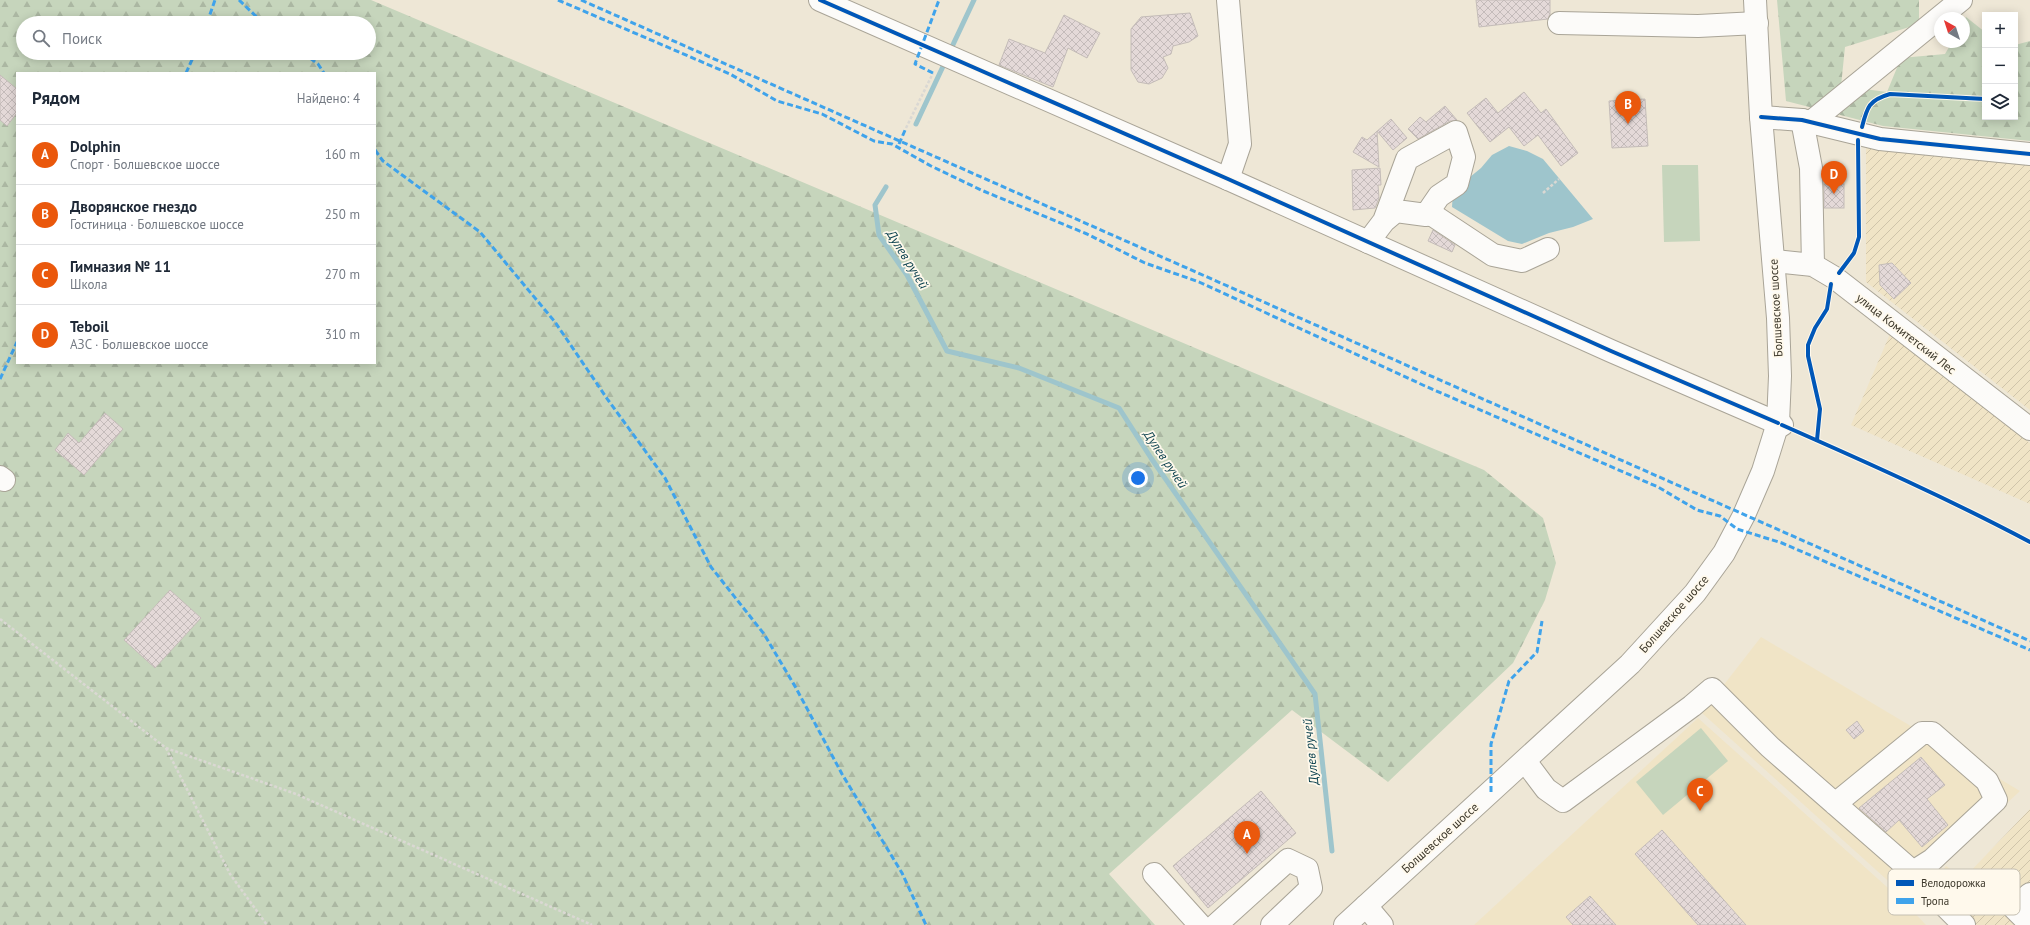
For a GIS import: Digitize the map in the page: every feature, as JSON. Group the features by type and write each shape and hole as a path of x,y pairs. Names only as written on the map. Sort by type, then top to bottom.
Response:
{"street":[{"path":"820,0 1228,179 1611,351 1780,424"},
{"path":"1228,0 1240,144 1228,179"},
{"name":"Болшевское шоссе","path":"1345,925 1630,664 1696,593 1724,553 1744,515 1763,471 1780,424 1780,347 1761,117 1755,0"},
{"path":"1806,121 1961,0"},
{"path":"1559,23 1698,26 1757,23"},
{"path":"1761,117 1806,121 1880,139 2030,154"},
{"path":"1806,121 1811,168 1813,265"},
{"path":"1368,242 1384,221 1396,211 1426,215 1439,196 1457,184 1464,157 1456,132 1407,159 1384,221"},
{"path":"1428,212 1493,255 1522,261 1548,249"},
{"name":"улица Комитетский Лес","path":"1774,261 1813,265 1835,278 1920,334 2030,429"},
{"path":"1525,761 1546,789 1563,801 1692,706 1712,689 1770,747 1911,869"},
{"path":"1835,804 1922,732 1932,734 1987,780 1996,800 1932,860 1918,869"},
{"path":"1216,925 1288,860 1307,869 1311,888 1272,925"},
{"path":"1154,874 1200,925"},
{"path":"2020,903 2030,894"},
{"path":"1366,906 1382,925"},
{"path":"2020,914 2030,924"},
{"path":"1954,915 1964,925"}],"path":[{"path":"906,128 933,73"},
{"path":"1543,193 1559,179"},
{"path":"0,619 166,748 296,794 592,925"},
{"path":"166,748 230,874 267,925"}],"shaded area":[{"path":"1866,147 2030,164 2030,410 1866,282"},
{"path":"1890,334 1921,354 2030,443 2030,504 1851,425"},
{"path":"1761,637 2020,791 1936,869 1888,869 1888,881 1702,713"},
{"path":"1698,718 1888,888 1888,915 1916,915 1926,925 1474,925"},
{"path":"2030,809 2030,925 1948,925 1939,915 2020,915 2020,869 1973,869"},
{"path":"1946,866 1950,869 1944,869"}],"green space":[{"path":"0,0 371,0 1484,470 1543,518 1556,563 1545,600 1513,663 1388,782 1292,710 1109,874 1155,925 0,925"},
{"path":"1777,0 1919,0 1919,24 1845,47 1841,86 1887,92 1901,58 1945,54 1948,48 1970,48 1970,20 1982,30 1982,120 2018,120 2018,44 2030,41 2030,141 1883,126 1786,101"},
{"path":"1662,165 1698,165 1700,241 1664,242"},
{"path":"1701,728 1728,761 1663,815 1636,782"}],"water":[{"path":"1509,146 1527,151 1543,159 1593,219 1573,227 1549,233 1522,244 1508,241 1452,207 1453,191 1481,168 1492,155"}],"building":[{"path":"1476,0 1550,0 1550,14 1548,19 1479,27"},
{"path":"1190,13 1198,36 1189,42 1173,46 1171,54 1163,57 1168,68 1162,78 1149,84 1138,82 1131,70 1131,29 1141,17"},
{"path":"1064,15 1100,33 1087,58 1068,48 1053,87 999,65 1009,39 1045,53"},
{"path":"0,75 16,88 16,114 7,126 0,120"},
{"path":"1524,92 1541,113 1546,109 1578,153 1561,166 1538,135 1524,146 1509,127 1490,142 1467,113 1486,98 1498,113"},
{"path":"1645,99 1648,146 1612,148 1609,101"},
{"path":"1445,106 1457,120 1450,121 1418,139 1408,129 1420,117 1426,122"},
{"path":"1391,119 1407,138 1393,150 1377,131"},
{"path":"1377,131 1379,167 1353,152 1362,137 1367,140"},
{"path":"1380,168 1381,185 1378,185 1379,198 1375,208 1353,210 1352,170"},
{"path":"1824,184 1844,184 1844,208 1824,208"},
{"path":"1433,230 1455,245 1452,252 1428,241"},
{"path":"1892,263 1911,283 1894,299 1880,285 1879,265"},
{"path":"105,413 123,429 84,475 55,450 68,433 79,443"},
{"path":"170,590 201,618 155,668 124,640"},
{"path":"1857,721 1864,731 1854,739 1846,730"},
{"path":"1921,757 1945,785 1927,799 1948,825 1922,847 1899,820 1886,832 1859,808"},
{"path":"1261,791 1296,833 1208,908 1173,866"},
{"path":"1662,830 1746,925 1698,925 1635,854"},
{"path":"1590,896 1616,925 1573,925 1566,917"}],"waterway":[{"name":"Дулев ручей","path":"950,51 974,0"},
{"name":"Дулев ручей","path":"916,124 946,60"},
{"name":"Дулев ручей","path":"886,187 875,205 879,235 907,275 947,351 1019,368 1119,408 1151,458 1315,694 1332,851"}],"marked path":[{"path":"209,16 215,0"},
{"path":"239,0 256,16"},
{"path":"558,0 730,74 777,101 822,114 874,141 892,144 931,166 981,190 1087,234 1145,263 1199,282 1425,386 1658,487 1697,510 1720,516 1737,529 1782,543 2030,650"},
{"path":"581,0 2030,641"},
{"path":"933,73 915,64 939,0"},
{"path":"186,72 192,60"},
{"path":"313,60 318,64 323,72"},
{"path":"899,144 906,128"},
{"path":"376,151 383,161 480,232 555,322 608,400 665,478 711,567 764,634 796,688 842,774 902,873 926,925"},
{"path":"0,379 16,344"},
{"path":"1491,792 1491,744 1509,681 1537,652 1542,621"}],"cycle path":[{"path":"820,0 1228,179 1611,351 1778,423"},
{"path":"1862,127 1870,105 1877,99 1890,94 1982,99"},
{"path":"1761,117 1802,120 1880,139 2030,154"},
{"path":"1839,273 1854,253 1859,237 1858,140"},
{"path":"1817,440 1820,409 1808,356 1808,345 1815,328 1827,309 1831,284"},
{"path":"1782,425 1938,496 2030,542"}],"place":[{"name":"Дворянское гнездо","path":"1628,124"},
{"name":"Teboil","path":"1834,194"},
{"name":"Гимназия № 11","path":"1700,811"},
{"name":"Dolphin","path":"1247,854"}]}
